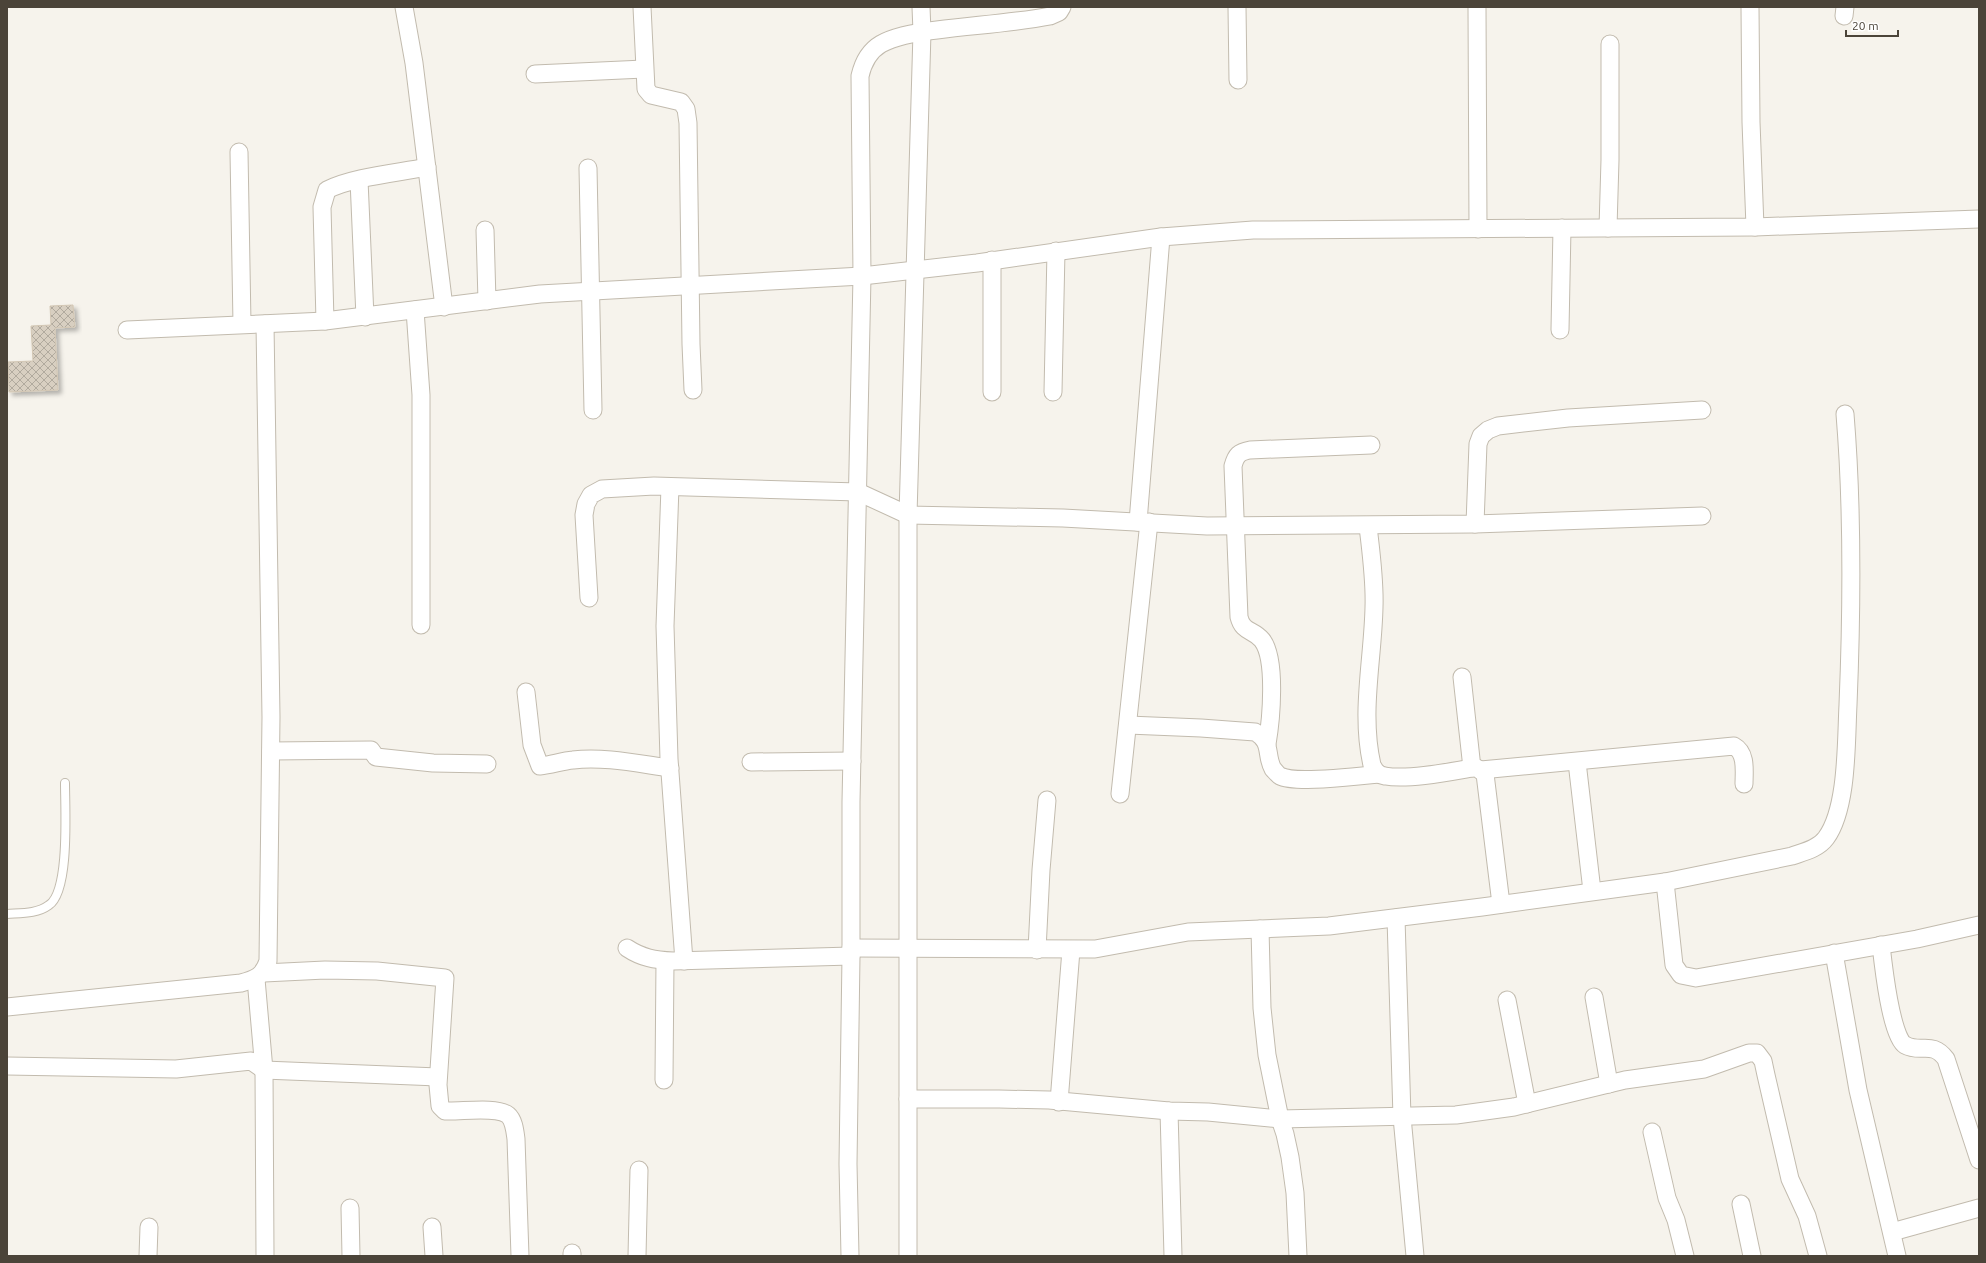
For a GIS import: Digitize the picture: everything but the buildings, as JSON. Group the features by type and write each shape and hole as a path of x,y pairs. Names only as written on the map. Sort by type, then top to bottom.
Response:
{"street":[{"path":"404,7 414,63 444,306"},
{"path":"642,7 646,89 651,95 681,102 686,109 690,155 690,286 694,390"},
{"path":"908,1256 908,516 922,32 921,7"},
{"path":"850,1256 848,1164 852,762 862,276 860,76 863,63 870,53 880,44 894,38 922,32 1044,17 1059,12 1062,7"},
{"path":"1237,7 1238,80"},
{"path":"1477,7 1478,229"},
{"path":"1750,7 1754,227"},
{"path":"1608,228 1610,160 1610,44"},
{"path":"535,74 644,69"},
{"path":"239,152 242,324"},
{"path":"325,321 322,207 327,190 335,186 359,180 426,168"},
{"path":"588,168 593,410"},
{"path":"359,180 365,317"},
{"path":"127,330 325,321 540,294 862,276 1160,237 1252,230 1754,227 1979,219"},
{"path":"1560,330 1562,228"},
{"path":"485,230 487,301"},
{"path":"1120,794 1128,725 1143,522 1160,237"},
{"path":"1053,392 1056,251"},
{"path":"992,260 992,392"},
{"path":"416,310 421,395 421,625"},
{"path":"265,324 271,751 268,961 260,976 264,1070 265,1256"},
{"path":"1475,524 1478,444 1481,436 1488,430 1498,426 1529,422 1702,410"},
{"path":"627,948 637,955 652,960 684,961 909,948 1071,950 1119,945 1188,932 1329,926 1665,882 1792,856 1811,850 1825,838 1835,819 1841,795 1845,759 1852,572 1851,508 1845,414"},
{"path":"1267,744 1271,722 1272,698 1267,651 1262,640 1241,624 1238,604 1233,466 1236,457 1241,452 1371,445"},
{"path":"589,598 584,516 586,504 591,495 602,489 618,487 858,492 908,516 1063,518 1235,526 1475,524 1702,516"},
{"path":"670,487 665,626 670,768 684,961"},
{"path":"1368,526 1374,608 1369,663 1368,722 1370,755 1374,770 1379,774 1385,776 1407,776 1476,769 1577,762 1734,746 1739,749 1742,754 1744,784"},
{"path":"1462,676 1476,769"},
{"path":"526,692 532,745 540,766 555,765 573,760 600,760 670,768"},
{"path":"1128,725 1254,732 1262,737 1267,744 1273,769 1279,776 1284,777 1330,778 1379,774"},
{"path":"271,751 371,750 376,757 433,763 487,764"},
{"path":"751,762 852,762"},
{"path":"1577,762 1592,891"},
{"path":"1476,769 1485,774 1487,780 1501,904"},
{"path":"1037,950 1041,870 1047,800"},
{"path":"1665,882 1672,958 1677,972 1681,976 1696,978 1881,945 1979,925"},
{"path":"1396,918 1402,1117 1415,1256"},
{"path":"1260,929 1262,1008 1267,1055 1280,1119 1290,1157 1295,1193 1298,1256"},
{"path":"1881,945 1893,1019 1899,1040 1904,1045 1912,1048 1934,1048 1940,1051 1948,1064 1974,1128 1979,1160"},
{"path":"1059,1102 1071,950"},
{"path":"1834,953 1858,1090 1897,1256"},
{"path":"664,1080 665,960"},
{"path":"7,1007 241,983 260,976 326,970 377,972 445,978 438,1077 438,1096 440,1106 445,1111 499,1111 509,1116 514,1126 517,1146 520,1256"},
{"path":"1594,997 1609,1084"},
{"path":"1507,1000 1527,1104"},
{"path":"908,1099 999,1098 1169,1111 1208,1112 1280,1119 1402,1117 1456,1114 1527,1104 1639,1078 1704,1069 1742,1055 1757,1053 1763,1061 1790,1179 1807,1216 1818,1256"},
{"path":"7,1066 176,1068 250,1061 264,1070 438,1077"},
{"path":"1169,1111 1172,1256"},
{"path":"1652,1132 1665,1191 1676,1220 1685,1256"},
{"path":"637,1256 639,1170"},
{"path":"1741,1204 1752,1256"},
{"path":"350,1208 351,1256"},
{"path":"1892,1232 1979,1208"},
{"path":"148,1256 149,1227"},
{"path":"432,1227 434,1256"}],"lane":[{"path":"7,914 33,912 49,905 56,898 61,880 65,855 65,782"}]}
